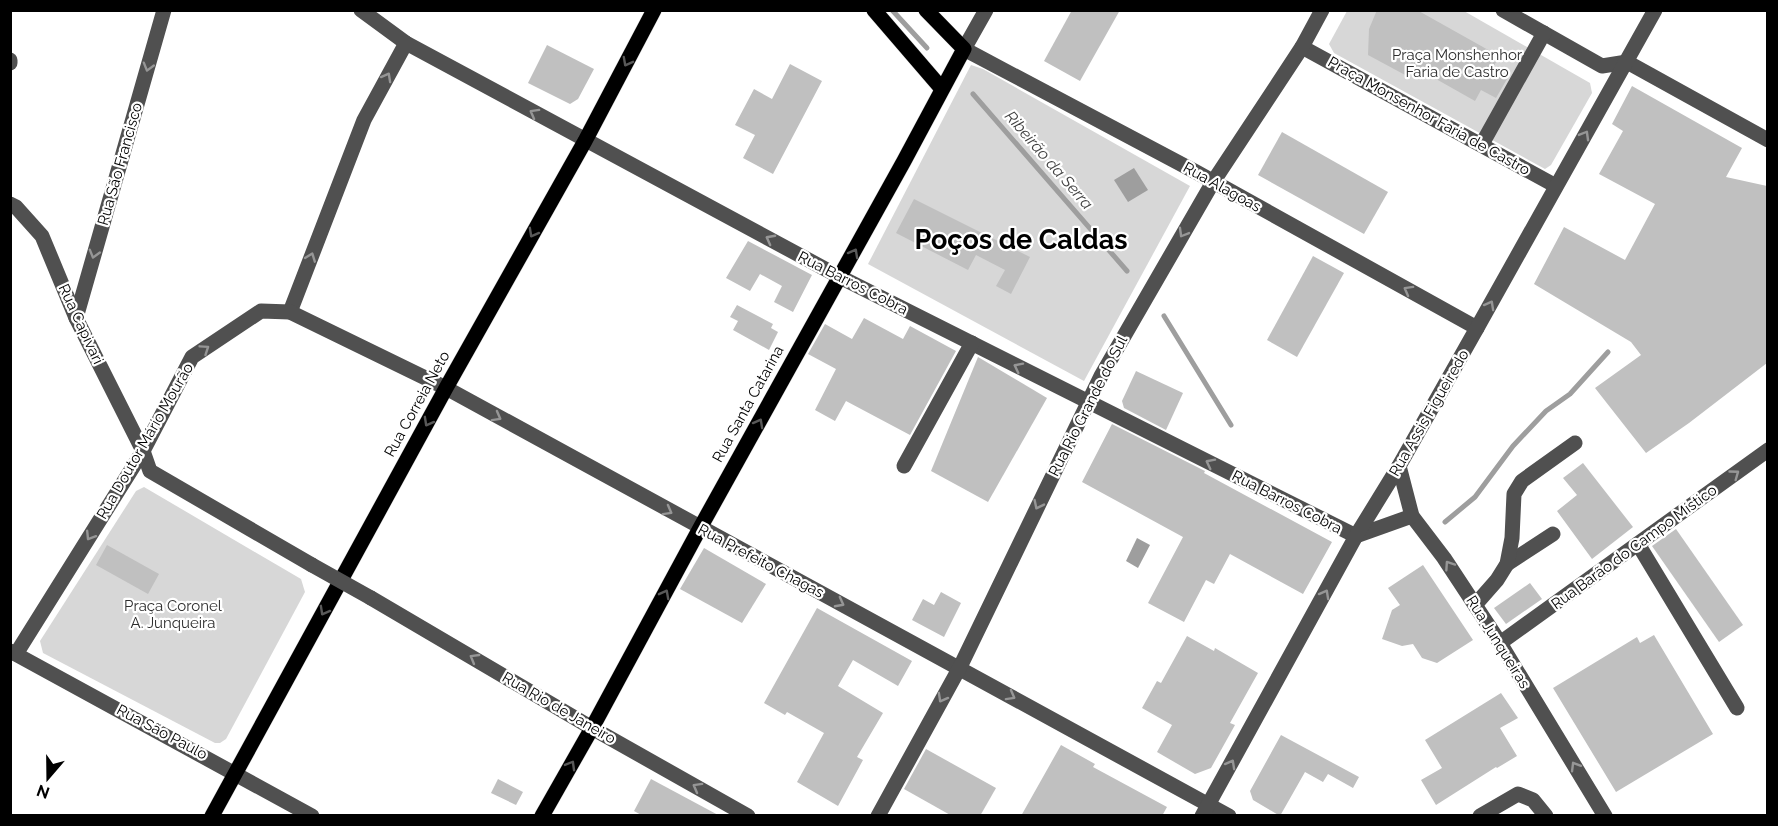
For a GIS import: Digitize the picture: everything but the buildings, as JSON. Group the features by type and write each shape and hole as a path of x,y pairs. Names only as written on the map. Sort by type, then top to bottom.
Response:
{"main road":[{"name":"Rua Correia Neto","path":"212,816 446,388 585,141 654,10"},
{"path":"874,10 942,89"},
{"path":"926,10 964,49"},
{"name":"Rua Santa Catarina","path":"542,816 964,49"}],"street":[{"name":"Rua São Francisco","path":"76,318 164,10"},
{"name":"Rua Barros Cobra","path":"361,10 406,43 840,277 1356,536"},
{"name":"Rua Santa Catarina","path":"964,49 986,10"},
{"name":"Rua Rio Grande do Sul","path":"878,816 960,667 1107,366 1213,182 1302,47 1322,10"},
{"path":"1503,10 1602,66 1627,62 1767,140"},
{"name":"Rua Assis Figueiredo","path":"1206,810 1356,536 1399,466 1627,62 1654,10"},
{"path":"1482,144 1544,33"},
{"path":"290,312 363,120 406,43"},
{"name":"Praça Monsenhor Faria de Castro","path":"1302,47 1556,186"},
{"name":"Rua Alagoas","path":"964,49 1213,182 1477,328"},
{"name":"Rua Capivari","path":"10,204 16,207 42,236 76,318 143,451"},
{"name":"Rua Doutor Mário Mourão","path":"14,652 143,451 192,357 261,310 290,312"},
{"name":"Rua Prefeito Chagas","path":"290,312 446,388 700,528 960,667 1206,810 1229,816"},
{"path":"904,466 972,343"},
{"path":"1508,564 1514,494 1522,481 1575,443"},
{"name":"Rua Barão do Campo Místico","path":"1500,643 1767,450"},
{"name":"Rua Rio de Janeiro","path":"143,451 150,471 748,816"},
{"name":"Rua Junqueiras","path":"1399,466 1412,516 1444,558 1500,643 1605,816"},
{"path":"1356,536 1412,516"},
{"path":"1475,605 1508,564 1553,534"},
{"path":"1638,544 1737,708"},
{"name":"Rua São Paulo","path":"14,652 236,772 312,816"},
{"path":"1480,816 1518,794 1533,800 1546,816"}],"green space":[{"name":"Praça Monshenhor Faria de Castro","path":"1347,11 1464,11 1590,83 1592,93 1551,165 1545,169 1334,53 1329,44"},
{"path":"971,65 983,69 1190,186 1084,381 868,264"},
{"name":"Praça Coronel A. Junqueira","path":"144,487 301,579 305,592 226,739 220,743 215,743 43,653 40,641 136,491"}],"shaded area":[{"path":"1134,168 1148,190 1128,202 1114,180"},
{"path":"1137,538 1150,545 1138,568 1126,561"}],"waterway":[{"name":"Ribeirão da Serra","path":"892,10 927,48"},
{"name":"Ribeirão da Serra","path":"973,94 1127,271"},
{"name":"Ribeirão da Serra","path":"1164,316 1231,425"},
{"path":"1445,522 1475,497 1513,446 1546,411 1570,394 1608,352"}],"district":[{"name":"Poços de Caldas","path":"1021,239"}]}
